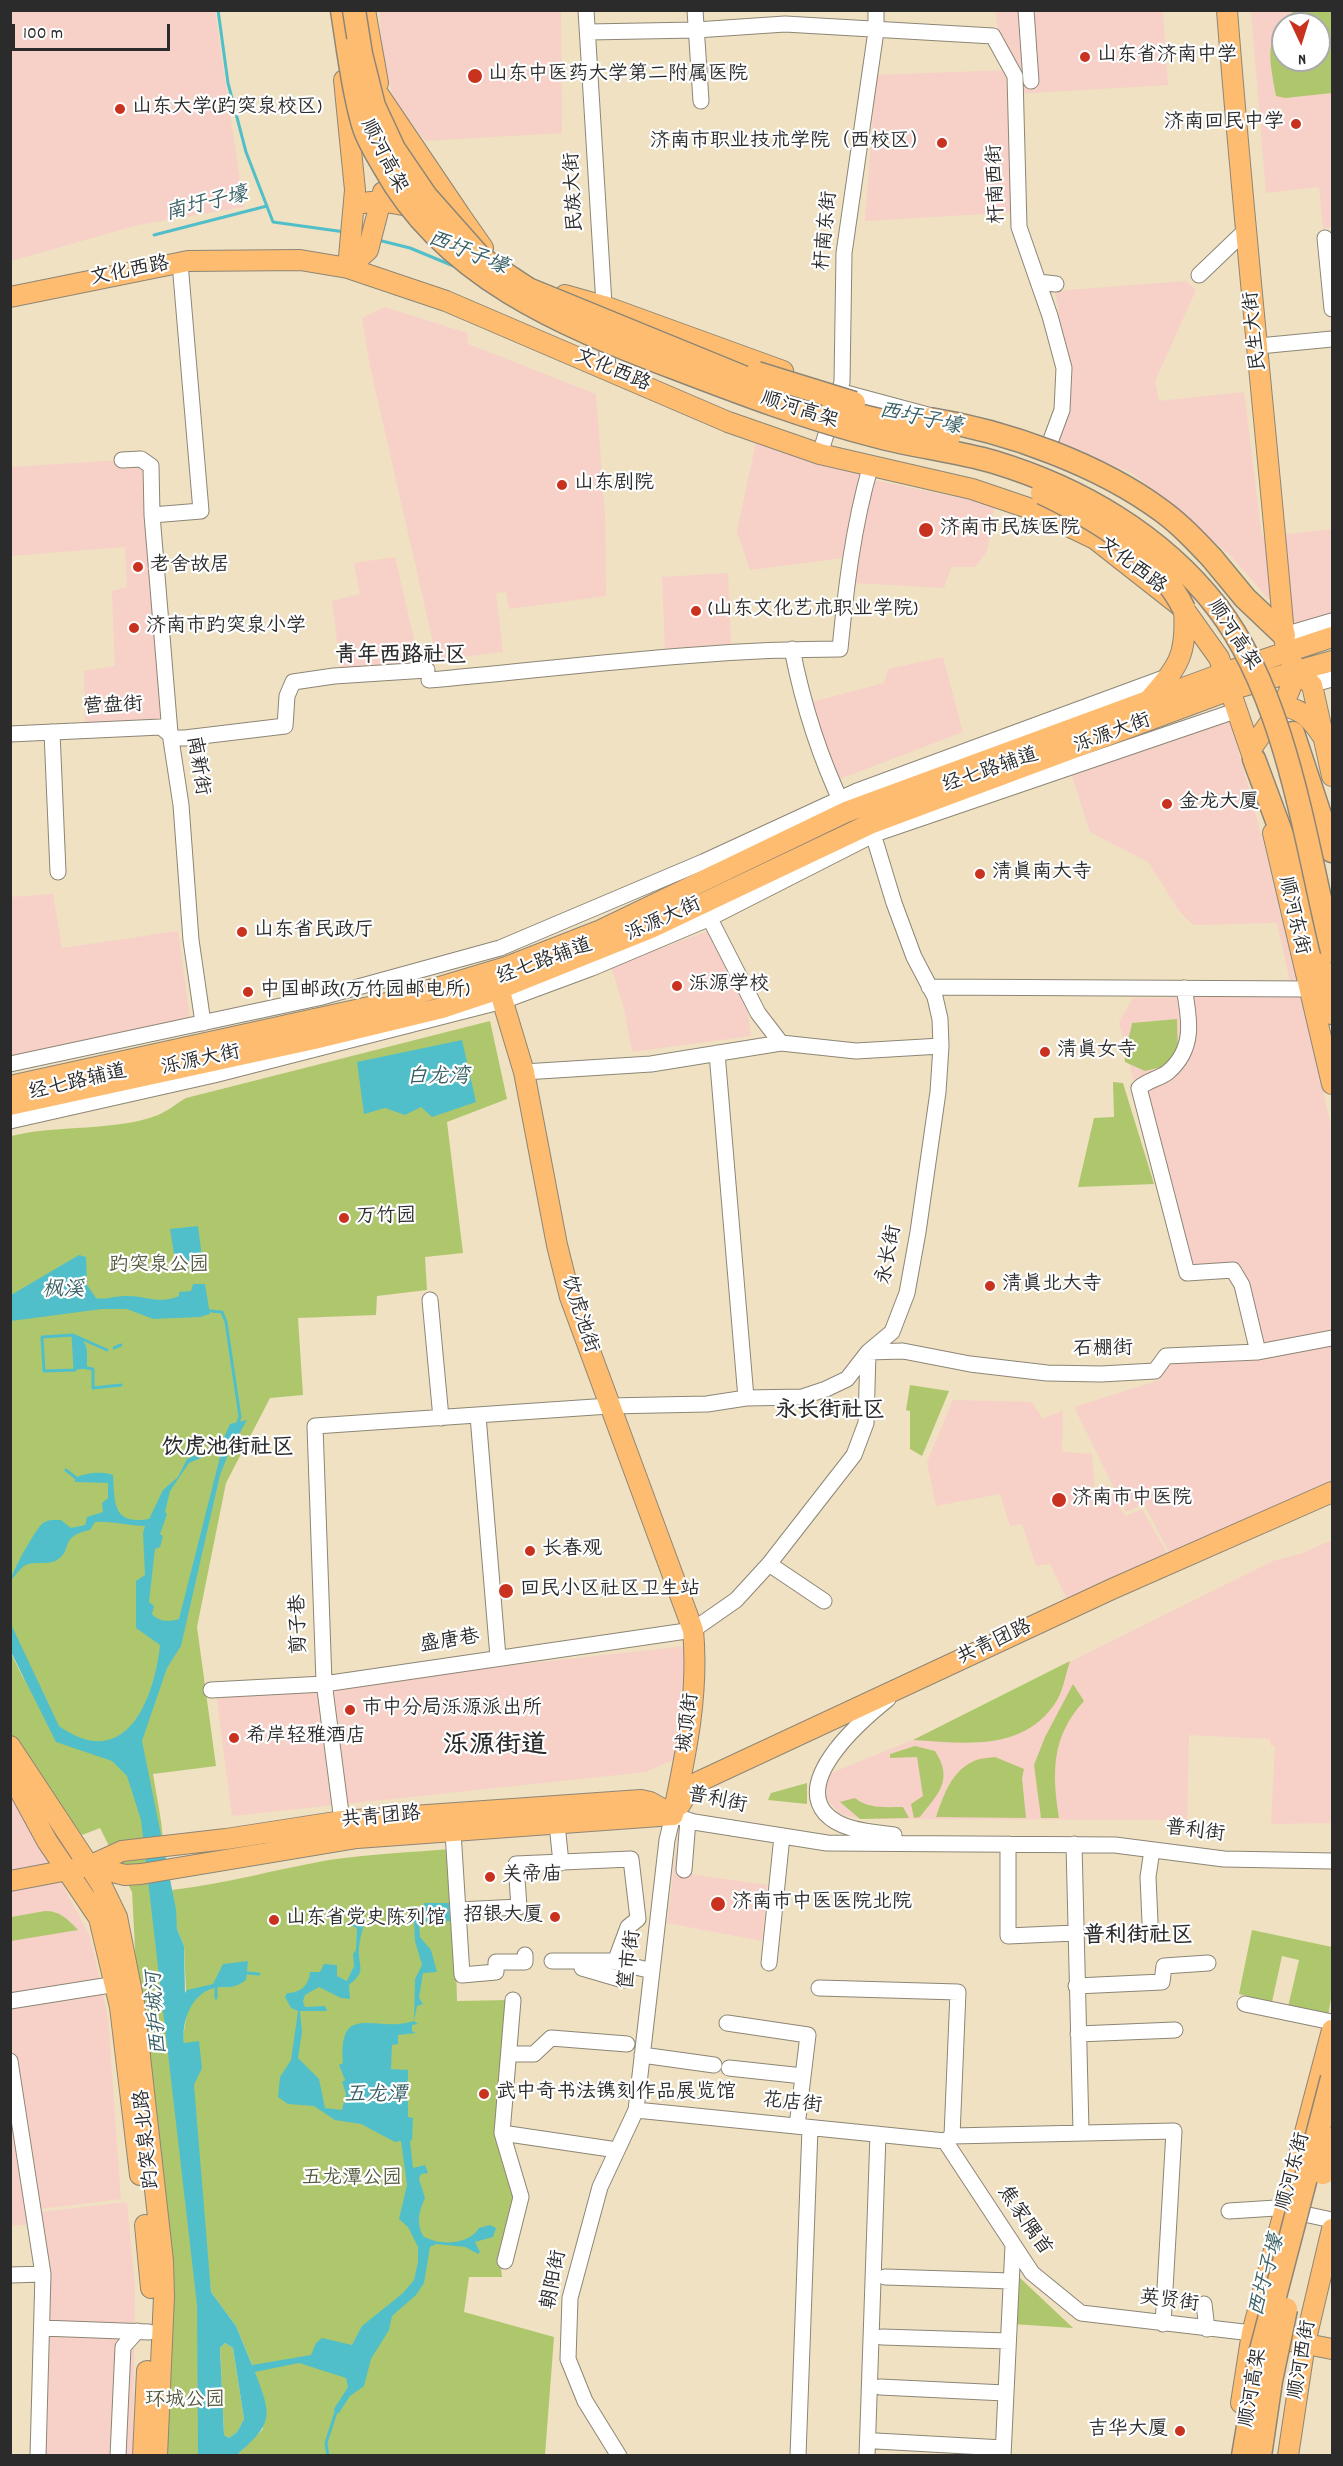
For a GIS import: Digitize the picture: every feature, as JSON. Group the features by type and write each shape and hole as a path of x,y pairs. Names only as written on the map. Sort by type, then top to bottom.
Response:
{"highway":[{"name":"顺河高架","path":"342,10 354,92 365,132 398,192 441,242 474,270 530,305 585,334 800,414 880,438 992,462 1041,478 1082,496 1133,526 1175,563 1217,608 1258,674 1295,795 1332,951"},
{"name":"顺河高架","path":"354,10 360,54 374,106 394,149 426,195 481,258 528,289 800,400 997,449 1047,464 1092,484 1143,518 1184,554 1231,602 1270,669 1293,733 1332,896"},
{"path":"585,334 669,380 790,427 857,446 1017,482 1052,498 1121,540 1168,581 1184,609"},
{"path":"670,347 881,410 981,431 1061,456 1169,516 1212,558 1282,647"},
{"path":"1293,733 1332,851"},
{"path":"1253,754 1297,875 1332,1013"},
{"name":"顺河高架","path":"1243,2456 1261,2350 1332,2078"},
{"name":"顺河高架","path":"1260,2456 1271,2381 1288,2303 1332,2139"}],"main road":[{"path":"335,10 355,190 348,268"},
{"path":"348,268 368,250 391,166 365,10"},
{"name":"民生大街","path":"1227,10 1246,230 1259,346 1282,647"},
{"path":"379,95 483,249 521,276 566,296 604,306 839,391"},
{"path":"354,204 380,201 460,214"},
{"name":"文化西路","path":"10,297 180,263 300,260 348,268 446,301 728,422 820,454 870,468 972,489 1037,511 1095,539 1184,609"},
{"path":"1148,701 1170,675 1181,657 1186,639 1184,609"},
{"name":"顺河东街","path":"1184,609 1235,680 1238,710 1253,754 1332,1084"},
{"path":"1235,680 1282,647 1332,637"},
{"path":"1282,647 1293,688 1324,738"},
{"name":"泺源大街","path":"10,1086 383,1004 498,970 612,926 843,806 1195,684 1235,680 1293,688 1332,661"},
{"name":"泺源大街","path":"10,1105 314,1039 501,995 873,829 1235,680"},
{"path":"1253,754 1266,728 1293,688 1312,686 1332,776"},
{"name":"饮虎池街","path":"501,995 524,1072 557,1245 570,1297 693,1630"},
{"name":"共青团路","path":"681,1818 692,1786 698,1782 1113,1589 1332,1492"},
{"name":"城顶街","path":"681,1818 695,1661 693,1630"},
{"name":"趵突泉北路","path":"10,1746 89,1866 117,1917 134,2003 163,2261 164,2296 157,2456"},
{"name":"趵突泉北路","path":"10,1773 47,1841 99,1918 120,2007 152,2281 143,2332 142,2456"},
{"name":"共青团路","path":"10,1881 89,1866 129,1850 342,1821 641,1800 650,1802 681,1818"},
{"name":"共青团路","path":"89,1866 125,1875 141,1874 342,1840 557,1824 681,1818"},
{"name":"顺河东街","path":"1233,2456 1253,2339 1332,2030"},
{"name":"顺河西街","path":"1288,2456 1305,2343 1332,2229"},
{"path":"1253,2339 1305,2343 1332,2349"}],"street":[{"name":"民族大街","path":"586,10 608,370"},
{"path":"695,10 701,101"},
{"name":"杆南东街","path":"820,454 843,371 844,253 876,31 876,10"},
{"path":"1026,10 1031,81"},
{"path":"588,32 696,30 785,24 876,31"},
{"name":"杆南西街","path":"876,31 993,36 1015,76 1019,227 1064,368 1062,410 1049,445"},
{"path":"1199,274 1246,230"},
{"path":"1325,238 1332,309"},
{"path":"152,515 201,511 180,263"},
{"path":"1038,282 1056,284"},
{"path":"1259,346 1332,339"},
{"path":"839,391 894,408 1049,445 1112,474"},
{"name":"南新街","path":"122,460 141,459 151,466 152,515 170,733 181,805 191,940 203,1023"},
{"path":"843,806 824,767 803,704 792,649 840,649 847,569 858,512 870,468"},
{"path":"1282,647 1332,621"},
{"name":"营盘街","path":"10,734 161,727 174,738 185,738 285,726 287,696 293,682 342,675 428,675 792,649"},
{"path":"1170,675 1195,684"},
{"name":"经七路辅道","path":"10,1064 318,998 500,948 703,862 1170,675"},
{"path":"1293,688 1332,679"},
{"name":"经七路辅道","path":"10,1121 214,1075 592,968 710,919 873,829 1238,710"},
{"path":"52,732 58,872"},
{"name":"永长街","path":"315,1426 609,1406 707,1404 746,1398 802,1397 847,1379 868,1352 891,1332 907,1293 918,1232 938,1092 941,1046 940,1019 935,997 914,957 894,903 873,829"},
{"path":"710,919 758,1013 781,1043"},
{"path":"929,987 1309,989"},
{"path":"1184,988 1191,1025 1181,1058 1166,1074 1146,1082 1139,1088 1186,1273 1233,1270 1242,1285 1258,1352"},
{"path":"524,1072 651,1064 781,1043 856,1051 941,1046"},
{"path":"717,1053 746,1398"},
{"path":"430,1300 441,1418"},
{"name":"石棚街","path":"868,1352 903,1351 970,1364 1047,1373 1101,1374 1155,1371 1166,1356 1258,1352 1332,1338"},
{"path":"693,1630 736,1600 769,1564 854,1455 866,1423 868,1352"},
{"path":"478,1416 498,1657"},
{"name":"剪子巷","path":"315,1426 324,1684 342,1821"},
{"path":"769,1564 824,1601"},
{"name":"盛唐巷","path":"212,1690 324,1684 693,1630"},
{"path":"894,1835 860,1830 826,1813 818,1800 819,1785 821,1772 849,1734 866,1716 904,1686"},
{"path":"681,1818 684,1870"},
{"name":"普利街","path":"681,1818 823,1832 894,1835 1115,1835 1235,1849 1332,1852"},
{"name":"普利街","path":"681,1818 826,1843 1115,1845 1224,1859 1332,1861"},
{"name":"筐市街","path":"636,2110 667,1840 681,1818"},
{"path":"557,1824 561,1863"},
{"path":"453,1832 462,1975 496,1972 496,1962 525,1962 525,1955"},
{"path":"769,1964 783,1836"},
{"path":"1008,1844 1008,1936 1075,1934"},
{"path":"1074,1844 1081,2131"},
{"path":"1150,1922 1148,1877 1152,1850"},
{"path":"459,1910 519,1907 516,1864 631,1859 638,1919 628,1927 621,1964 623,1980 582,1968"},
{"path":"552,1961 621,1964 652,1971"},
{"path":"1076,1986 1162,1982 1164,1966 1208,1963"},
{"path":"10,2001 104,1986"},
{"path":"819,1988 957,1992 949,2138"},
{"path":"505,2261 522,2197 502,2133 513,2000"},
{"path":"1245,2004 1332,2022"},
{"path":"727,2023 808,2035 803,2076 798,2456"},
{"path":"1078,2034 1175,2030"},
{"path":"510,2054 534,2054 551,2038 627,2044"},
{"path":"642,2055 803,2076"},
{"path":"10,2061 17,2135 44,2274 38,2456"},
{"name":"花店街","path":"636,2110 878,2134 949,2138 1081,2131 1174,2131 1163,2324"},
{"name":"朝阳街","path":"619,2456 585,2401 568,2359 570,2298 600,2187 636,2110"},
{"path":"502,2133 617,2150"},
{"path":"867,2456 878,2134"},
{"name":"焦家隅首","path":"949,2138 1032,2273 1081,2313"},
{"path":"1229,2211 1285,2209 1332,2220"},
{"path":"876,2441 1003,2452 1013,2244"},
{"path":"10,2275 44,2274"},
{"path":"885,2277 1011,2281"},
{"path":"1204,2304 1207,2328"},
{"name":"英贤街","path":"1081,2313 1207,2328 1253,2339"},
{"path":"42,2328 143,2332"},
{"path":"118,2456 123,2347 143,2332"},
{"path":"882,2337 1008,2341"},
{"path":"880,2387 1005,2393"}],"shaded area":[{"name":"山东大学(趵突泉校区)","path":"11,10 215,11 244,207 138,225 11,261"},
{"name":"山东中医药大学第二附属医院","path":"379,11 561,11 562,133 425,141 393,98 383,53"},
{"name":"山东省济南中学","path":"995,11 1163,11 1168,85 1016,94 1001,50"},
{"name":"济南回民中学","path":"1251,11 1332,11 1332,227 1323,228 1319,187 1266,193"},
{"name":"济南市职业技术学院（西校区）","path":"1008,70 1019,212 865,221 876,75"},
{"path":"1186,281 1196,290 1155,381 1159,401 1244,392 1262,537 1332,529 1332,615 1292,626 1230,555 1132,473 1052,442 1072,388 1055,291"},
{"path":"385,307 467,333 468,344 596,394 605,515 606,596 509,609 506,592 496,593 503,652 437,660 370,366 362,318"},
{"path":"756,442 865,474 843,558 750,570 737,531"},
{"path":"122,460 151,466 150,554 161,723 85,726 84,671 115,666 112,591 127,587 125,547 11,556 11,467"},
{"name":"济南市民族医院","path":"869,479 986,503 994,508 987,551 975,567 951,567 944,588 854,583"},
{"path":"395,557 420,665 341,671 332,601 360,594 354,563"},
{"name":"(山东文化艺术职业学院)","path":"728,573 731,644 665,649 662,577"},
{"path":"943,657 963,732 837,780 808,703 884,683 888,669"},
{"path":"1230,719 1265,849 1332,1129 1332,1482 1169,1552 1144,1504 1126,1512 1074,1407 1160,1380 1165,1365 1254,1356 1233,1262 1180,1268 1119,1022 1133,998 1293,995 1277,923 1193,925 1180,912 1148,862 1090,832 1071,773"},
{"path":"53,894 62,948 178,931 190,1018 11,1056 11,897"},
{"name":"泺源学校","path":"710,930 747,1006 751,1036 632,1052 624,1008 611,967"},
{"name":"济南市中医院","path":"953,1400 1032,1402 1043,1419 1063,1410 1062,1452 1092,1454 1095,1492 1108,1485 1125,1516 1142,1509 1168,1555 1068,1601 1050,1564 1036,1566 1022,1524 1010,1526 1000,1494 936,1506 927,1462"},
{"path":"1332,1540 1332,1823 1271,1824 1275,1746 1271,1746 1270,1739 1189,1735 1187,1820 860,1819 840,1814 824,1796 822,1783 831,1773 913,1740 1273,1561 1303,1553"},
{"path":"686,1646 675,1759 646,1772 232,1816 216,1694 332,1685"},
{"path":"10,1788 90,1936 108,2018 121,2199 32,2210 33,2224 11,2226"},
{"name":"济南市中医医院北院","path":"682,1843 689,1874 767,1885 762,1941 667,1923 676,1852"},
{"path":"127,2202 135,2288 133,2455 43,2455 40,2212"}],"green space":[{"path":"1296,10 1332,11 1332,93 1285,98 1276,96 1272,72 1331,72 1331,12 1294,12"},
{"path":"1177,1019 1178,1053 1170,1065 1145,1071 1125,1062 1132,1023"},
{"path":"490,1021 507,1099 447,1122 463,1253 425,1257 427,1290 377,1296 376,1315 298,1318 303,1395 270,1398 226,1483 197,1627 216,1766 153,1774 161,1821 177,1969 179,2034 203,2215 197,2132 183,2036 187,2013 184,1946 177,1929 172,1890 329,1860 453,1849 457,2001 509,2000 503,2088 516,2206 500,2258 502,2277 469,2277 464,2312 554,2337 545,2455 237,2455 263,2429 255,2372 236,2326 211,2292 203,2217 213,2455 162,2455 132,1892 100,1828 82,1835 11,1740 10,1651 25,1682 10,1645 11,1136 142,1120 162,1113 186,1098"},
{"path":"1113,1082 1123,1083 1154,1184 1078,1187 1094,1118 1114,1117"},
{"path":"910,1385 949,1391 922,1456 910,1449 910,1411 906,1410"},
{"path":"1070,1661 1062,1690 1054,1705 1041,1720 1025,1731 1008,1738 971,1743 913,1740"},
{"path":"1073,1684 1084,1701 1065,1728 1056,1756 1055,1786 1059,1818 1041,1818 1034,1765 1045,1737"},
{"path":"915,1746 935,1751 941,1761 943,1779 933,1801 920,1817 914,1818 911,1804 923,1796 917,1757 890,1758 890,1754"},
{"path":"995,1757 1024,1769 1022,1778 1026,1818 936,1817 949,1786 958,1772 974,1761"},
{"path":"807,1783 807,1804 768,1800 771,1793"},
{"path":"855,1798 871,1806 903,1807 909,1818 860,1819 840,1802"},
{"path":"45,1911 63,1916 78,1930 11,1941 11,1917"},
{"path":"1252,1930 1332,1947 1332,1993 1328,2016 1288,2007 1299,1960 1282,1956 1272,2002 1239,1994"},
{"path":"1018,2276 1073,2328 1013,2324"},
{"path":"225,2343 233,2348 244,2419 237,2432 229,2438 224,2435 220,2348"}],"water":[{"name":"白龙湾","path":"462,1040 476,1102 432,1117 421,1107 405,1115 385,1108 364,1114 357,1062"},
{"path":"198,1226 202,1257 181,1272 175,1260 170,1229"},
{"name":"枫溪","path":"79,1255 86,1257 87,1285 96,1298 132,1296 165,1300 179,1296 179,1292 191,1291 193,1284 205,1284 210,1314 200,1317 153,1319 127,1309 102,1309 11,1321 11,1295"},
{"path":"73,1335 85,1343 87,1368 75,1370"},
{"name":"五龙潭","path":"247,1420 230,1450 220,1475 181,1646 167,1668 142,1741 176,1909 177,1929 184,1946 185,1993 187,1990 213,1984 223,1964 248,1961 246,1980 235,1986 211,1989 192,2004 183,2036 184,2043 199,2041 202,2068 194,2085 211,2292 236,2326 252,2365 311,2355 316,2343 322,2338 352,2345 362,2326 403,2293 414,2280 418,2262 418,2247 408,2227 399,2219 407,2185 401,2141 395,2142 361,2124 335,2120 314,2106 288,2104 278,2097 280,2077 291,2060 298,2011 291,2008 285,1997 287,1993 296,1992 303,1987 308,1981 310,1972 320,1972 324,1964 337,1965 337,1976 347,1981 354,1966 353,1954 356,1950 357,1928 352,1926 351,1920 357,1918 365,1921 359,1947 360,1972 349,1985 350,1999 341,1998 319,1987 305,1995 303,2001 305,2007 325,2006 327,2011 300,2011 302,2032 298,2058 319,2079 325,2108 342,2110 346,2094 342,2082 345,2080 339,2065 343,2063 343,2044 347,2032 353,2025 362,2023 400,2024 414,2021 418,2024 412,2025 412,2031 416,2033 398,2035 398,2044 392,2045 391,2069 408,2070 408,2117 413,2118 412,2140 410,2141 413,2168 425,2165 428,2173 421,2174 419,2179 425,2198 419,2217 421,2231 423,2236 430,2239 453,2242 468,2238 479,2228 490,2225 496,2228 493,2237 475,2242 480,2252 478,2254 465,2247 436,2244 430,2247 424,2283 416,2295 392,2316 389,2330 371,2359 364,2386 350,2396 339,2413 335,2414 334,2409 348,2387 346,2378 299,2363 255,2372 267,2409 266,2418 258,2434 237,2455 198,2455 197,2305 141,1820 127,1776 112,1761 56,1742 11,1652 10,1622 59,1726 82,1738 102,1741 118,1736 132,1724 143,1708 151,1688 160,1645 136,1628 136,1581 145,1575 143,1533 145,1526 95,1522 90,1530 70,1540 65,1552 57,1560 49,1563 28,1564 11,1580 24,1551 43,1523 49,1520 61,1520 71,1528 85,1525 87,1517 103,1512 102,1503 108,1498 108,1483 75,1482 75,1478 94,1473 113,1475 114,1495 118,1510 122,1515 128,1519 149,1519 163,1490 178,1477 187,1459 221,1444 230,1424","holes":["222,1449 179,1619 161,1620 152,1614 154,1606 149,1602 155,1549 160,1547 163,1536 160,1534 167,1514 165,1512 170,1491 189,1463","225,2343 233,2348 244,2419 237,2432 229,2438 224,2435 220,2348"]},
{"path":"424,1903 449,1903 450,1921 419,1922 420,1937 431,1950 437,1972 423,1973 419,1998 423,2004 417,2006 414,2021 415,1979 422,1965 415,1941 414,1919 425,1918"}],"waterway":[{"path":"218,10 228,83 246,152 273,222 345,232"},
{"name":"南圩子壕","path":"154,235 267,206"},
{"name":"西圩子壕","path":"378,240 410,248 456,267"},
{"path":"210,1311 222,1312 226,1322 240,1417 237,1425"},
{"path":"73,1335 75,1370 44,1371 42,1337 73,1335"},
{"path":"73,1335 107,1350"},
{"path":"114,1348 121,1345"},
{"path":"82,1367 93,1369 93,1388 121,1385"},
{"path":"66,1470 76,1478"},
{"path":"247,1973 259,1974"},
{"path":"216,1988 216,1998"},
{"path":"328,2456 326,2443 336,2412"}],"place":[{"name":"山东省济南中学","path":"1085,57"},
{"name":"山东中医药大学第二附属医院","path":"475,76"},
{"name":"山东大学(趵突泉校区)","path":"120,109"},
{"name":"济南回民中学","path":"1296,124"},
{"name":"济南市职业技术学院（西校区）","path":"942,143"},
{"name":"山东剧院","path":"562,485"},
{"name":"济南市民族医院","path":"926,530"},
{"name":"老舍故居","path":"138,567"},
{"name":"(山东文化艺术职业学院)","path":"696,611"},
{"name":"济南市趵突泉小学","path":"134,628"},
{"name":"金龙大厦","path":"1167,804"},
{"name":"清真南大寺","path":"980,874"},
{"name":"山东省民政厅","path":"242,932"},
{"name":"泺源学校","path":"677,986"},
{"name":"中国邮政(万竹园邮电所)","path":"248,992"},
{"name":"清真女寺","path":"1045,1052"},
{"name":"万竹园","path":"344,1218"},
{"name":"清真北大寺","path":"990,1286"},
{"name":"济南市中医院","path":"1059,1500"},
{"name":"长春观","path":"530,1551"},
{"name":"回民小区社区卫生站","path":"506,1591"},
{"name":"市中分局泺源派出所","path":"350,1710"},
{"name":"希岸轻雅酒店","path":"234,1738"},
{"name":"关帝庙","path":"490,1877"},
{"name":"济南市中医医院北院","path":"718,1904"},
{"name":"招银大厦","path":"555,1917"},
{"name":"山东省党史陈列馆","path":"274,1920"},
{"name":"武中奇书法镌刻作品展览馆","path":"484,2094"},
{"name":"吉华大厦","path":"1180,2431"}],"district":[{"name":"青年西路社区","path":"401,658"},
{"name":"永长街社区","path":"830,1413"},
{"name":"饮虎池街社区","path":"228,1450"},
{"name":"泺源街道","path":"495,1748"},
{"name":"普利街社区","path":"1138,1938"}],"park label":[{"name":"趵突泉公园","path":"159,1267"},
{"name":"五龙潭公园","path":"352,2180"},
{"name":"环城公园","path":"185,2402"}],"water label":[{"name":"西护城河","path":"159,2013"}]}
